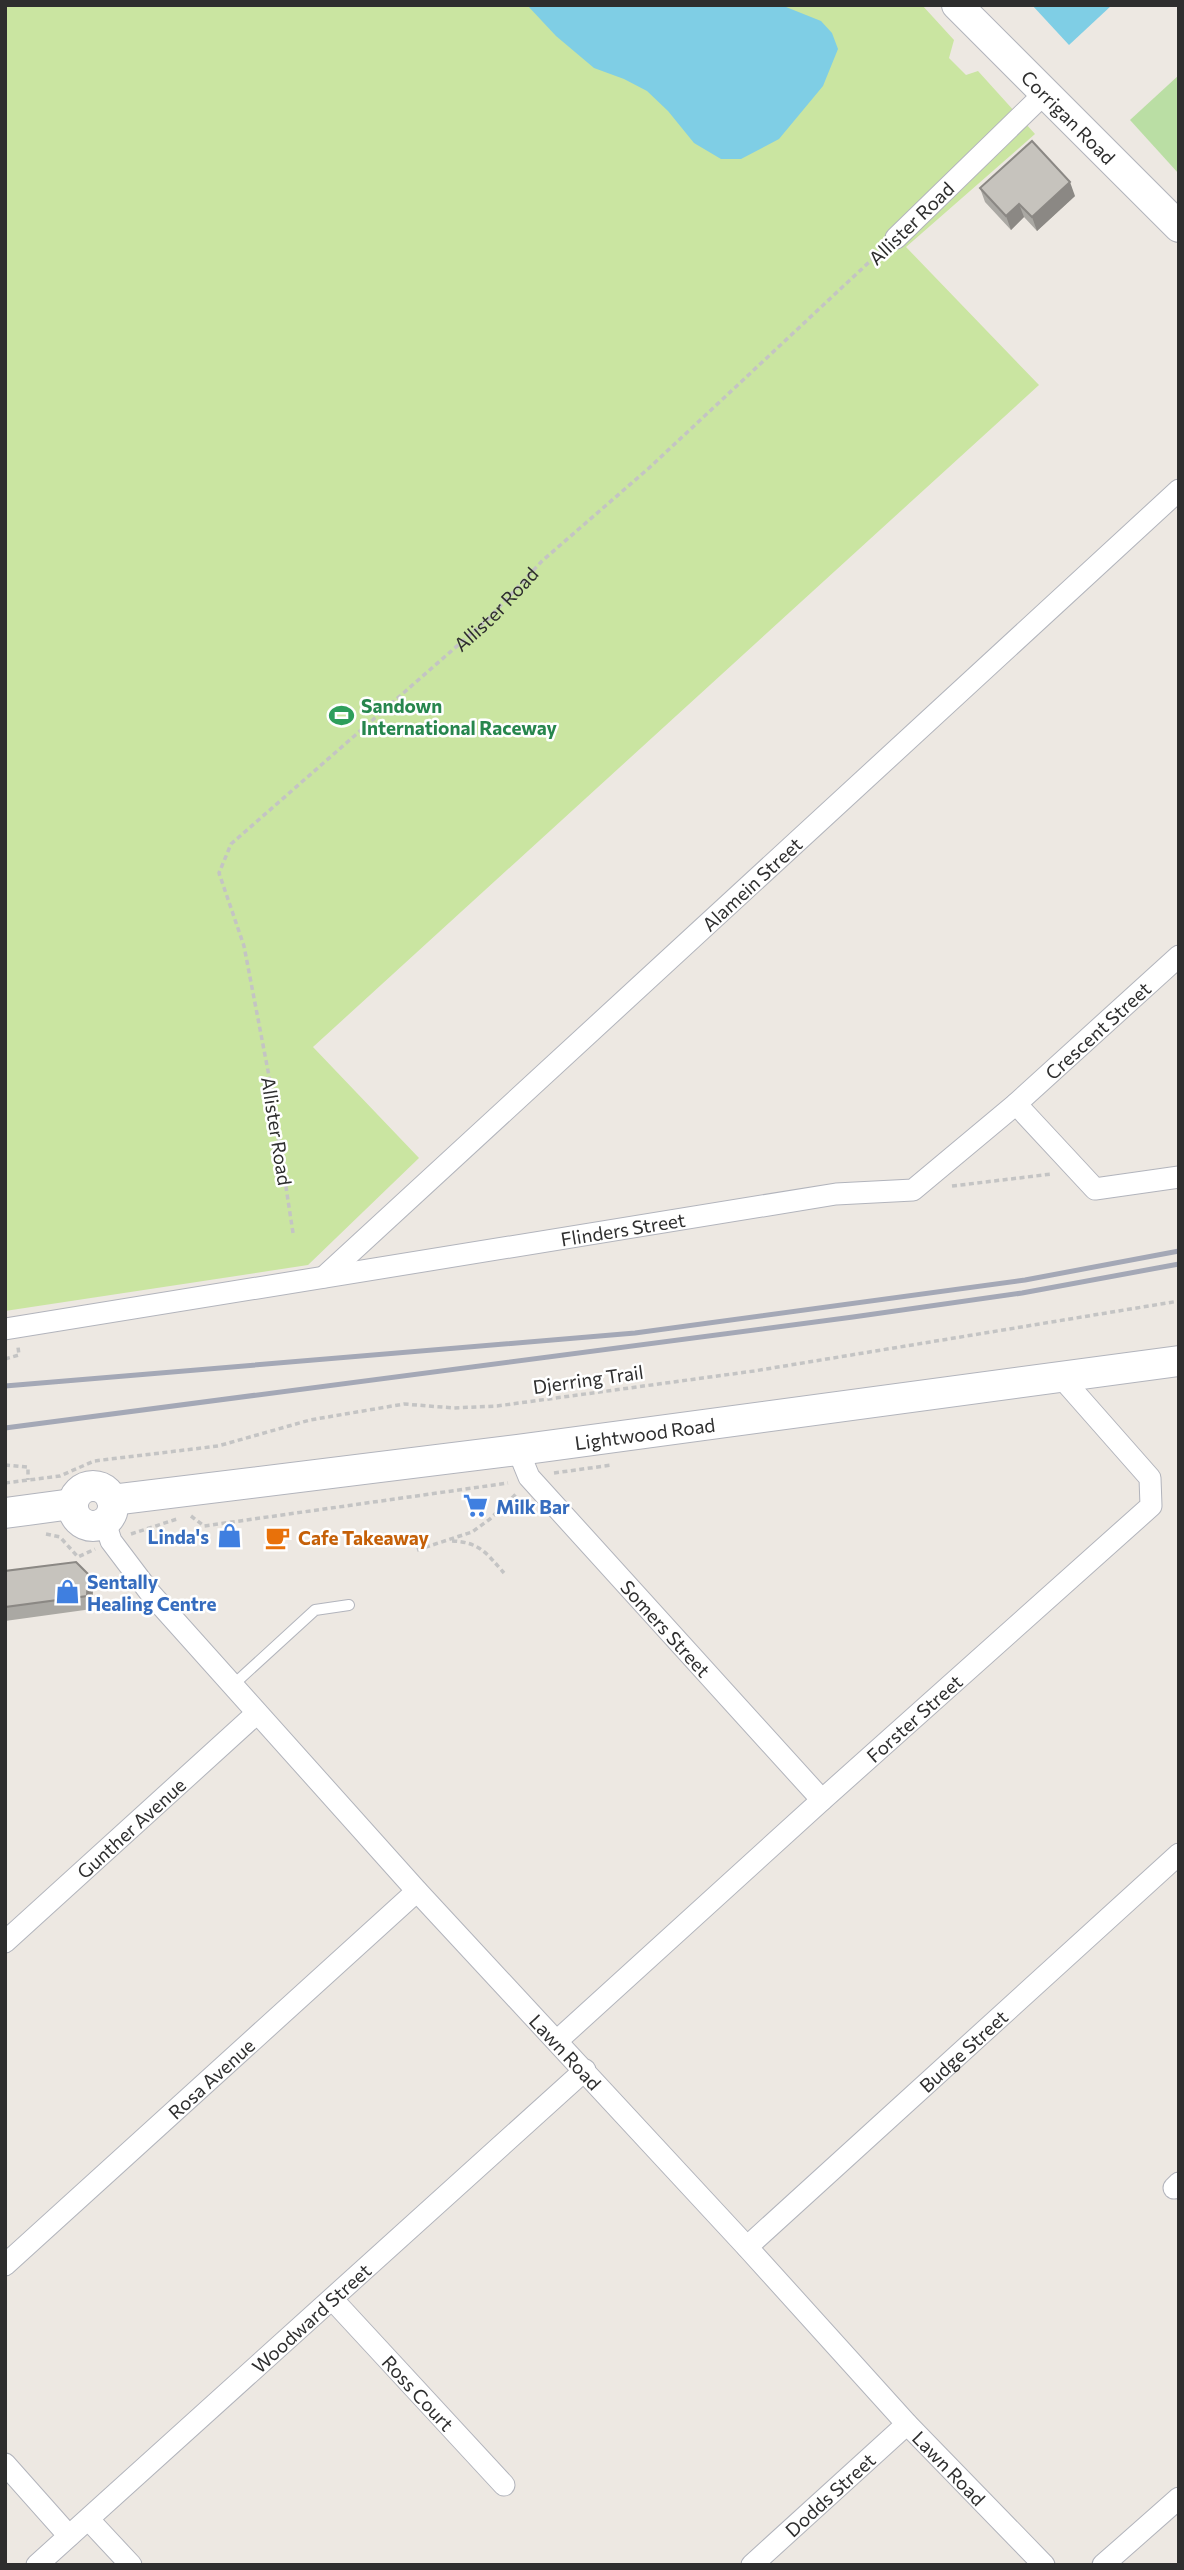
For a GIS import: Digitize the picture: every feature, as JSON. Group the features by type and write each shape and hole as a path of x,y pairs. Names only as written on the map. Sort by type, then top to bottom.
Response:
{"main road":[{"name":"Corrigan Road","path":"957,5 1179,227"},
{"name":"Lightwood Road","path":"5,1513 72,1504 75,1517 86,1525 99,1525 109,1511 524,1463 1061,1377 1179,1361"}],"street":[{"name":"Allister Road","path":"896,238 1045,93"},
{"name":"Alamein Street","path":"324,1278 1179,490"},
{"name":"Crescent Street","path":"1016,1104 1179,956"},
{"path":"913,1190 1016,1104 1095,1189 1179,1177"},
{"name":"Flinders Street","path":"5,1329 836,1194 913,1190"},
{"name":"Forster Street","path":"558,2040 1151,1506 1150,1478 1061,1377"},
{"name":"Somers Street","path":"524,1463 822,1800"},
{"name":"Lawn Road","path":"109,1511 111,1541 151,1594 417,1891 558,2040 907,2424 1044,2565"},
{"name":"Gunther Avenue","path":"5,1942 257,1713"},
{"name":"Budge Street","path":"747,2247 1179,1854"},
{"name":"Rosa Avenue","path":"5,2265 417,1891"},
{"name":"Woodward Street","path":"37,2565 585,2070"},
{"name":"Ross Court","path":"333,2300 504,2485"},
{"name":"Dodds Street","path":"752,2565 907,2424"},
{"path":"5,2464 69,2536"},
{"path":"1103,2565 1179,2498"},
{"path":"89,2520 131,2565"}],"lane":[{"path":"233,1685 315,1611 349,1605"}],"path":[{"name":"Allister Road","path":"293,1233 269,1076 244,946 219,873 231,844 489,618 542,561 649,468 896,238"},
{"path":"913,1190 1078,1171"},
{"name":"Djerring Trail","path":"5,1483 60,1476 94,1461 218,1446 310,1420 404,1404 454,1408 510,1404 754,1371 1179,1301"},
{"path":"5,1359 19,1355"},
{"name":"Lightwood Road","path":"189,1515 204,1526 506,1483 524,1463 622,1463"},
{"path":"5,1465 28,1467 28,1480"},
{"path":"417,1549 472,1532 516,1494"},
{"path":"447,1541 464,1541 479,1546 504,1573"}],"green space":[{"name":"Sandown International Raceway","path":"5,5 922,5 954,40 949,58 966,75 978,71 1035,134 906,247 1039,385 313,1047 419,1158 308,1265 5,1311"},
{"path":"1179,75 1179,174 1130,120"}],"water":[{"path":"527,5 781,5 821,21 832,33 838,49 823,86 779,139 741,159 721,159 694,143 668,111 647,91 594,68 556,36"},
{"path":"1032,5 1112,5 1069,45"}],"building":[{"path":"1032,141 1070,182 1032,217 1019,204 1006,216 980,188"},
{"path":"76,1562 88,1574 87,1596 5,1607 5,1571"}],"railway":[{"path":"5,1386 635,1333 1025,1280 1179,1251"},
{"path":"5,1428 853,1317 1022,1293 1179,1264"}],"place":[{"name":"Sandown International Raceway","path":"341,716"},
{"name":"Milk Bar","path":"476,1506"},
{"name":"Linda's","path":"229,1536"},
{"name":"Cafe Takeaway","path":"278,1537"},
{"name":"Sentally Healing Centre","path":"67,1592"}]}
